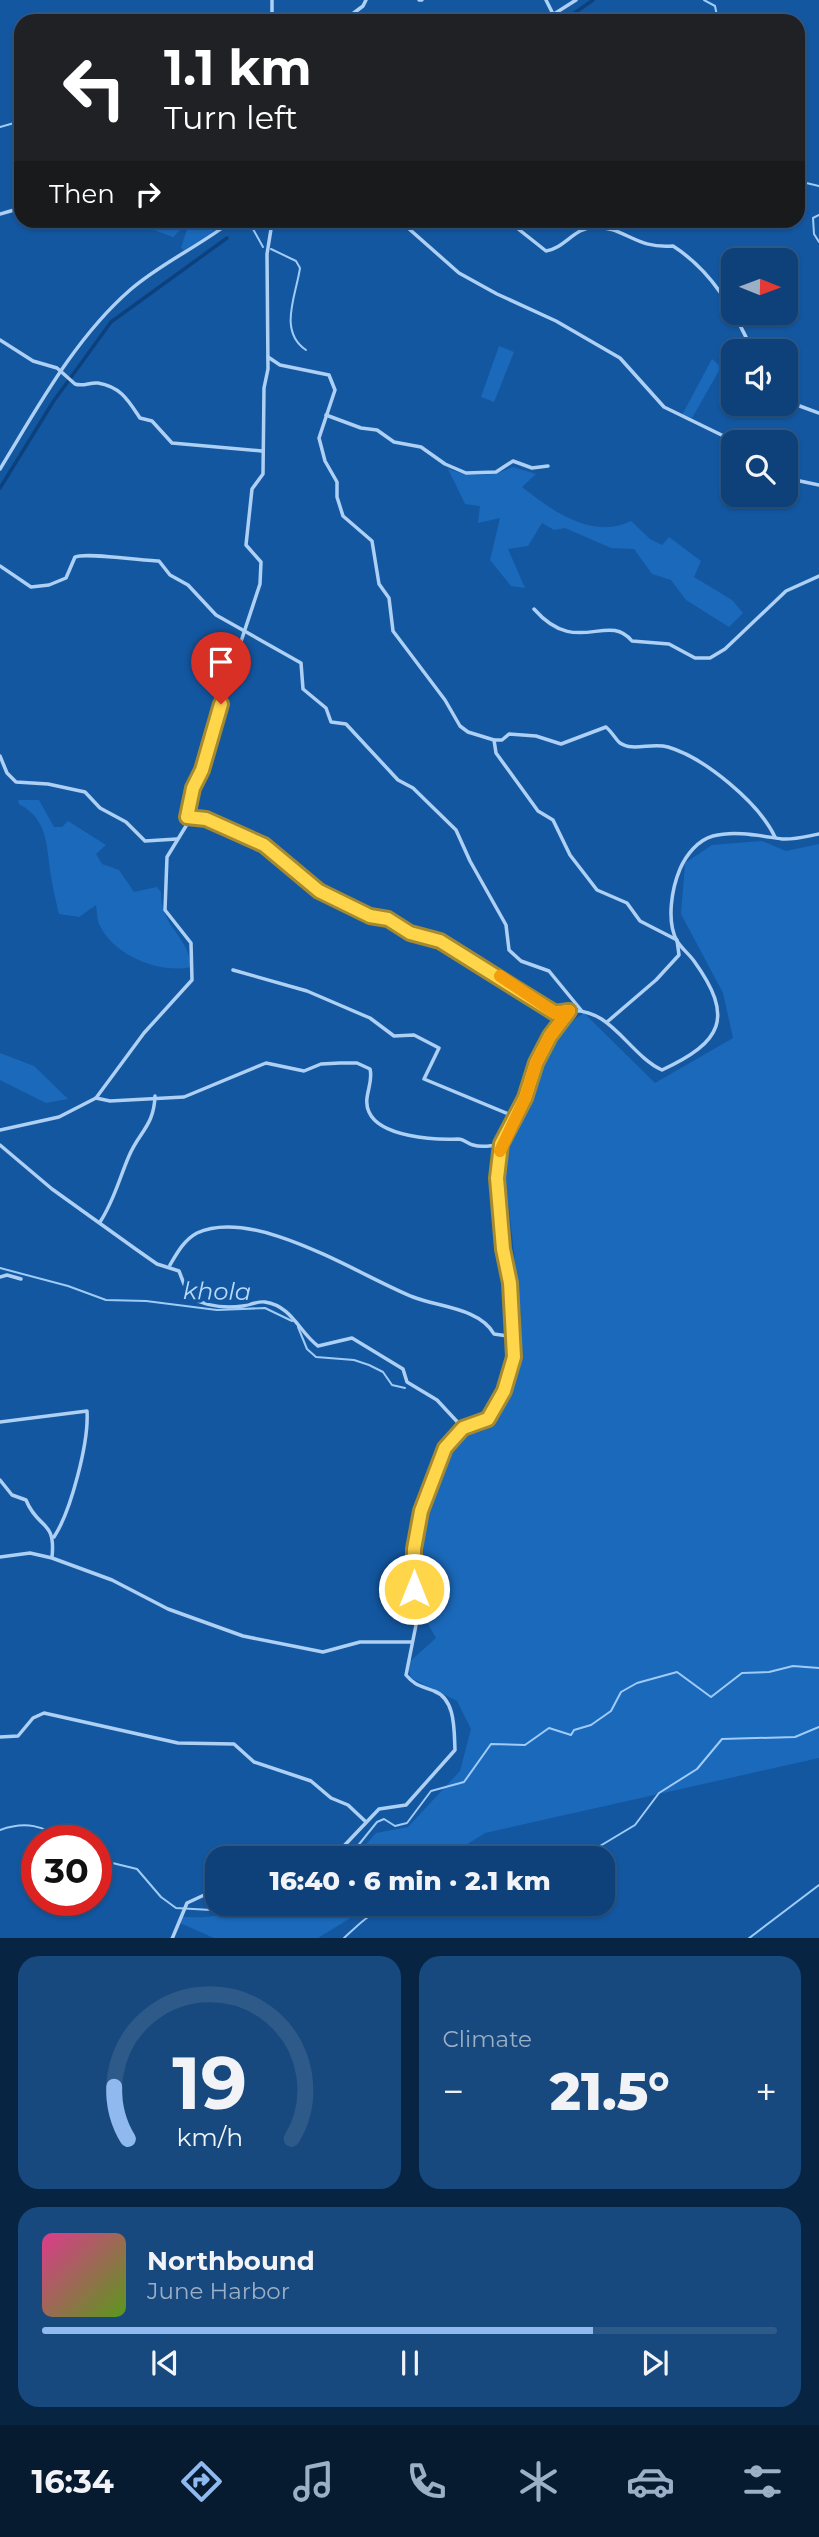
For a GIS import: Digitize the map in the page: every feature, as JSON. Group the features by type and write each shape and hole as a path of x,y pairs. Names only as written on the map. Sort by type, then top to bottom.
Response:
{"street":[{"path":"351,14 366,0"},
{"path":"547,0 553,14 576,0"},
{"path":"0,468 98,323 131,289 221,228"},
{"path":"0,1130 59,1117 96,1098 144,1033 192,980 191,943 165,910 167,857 186,826 193,788 202,770 260,584 261,562 246,545 252,489 263,474 268,357 267,254 270,228"},
{"path":"408,228 459,273 497,294 547,316 620,358 664,407 721,435"},
{"path":"517,228 546,251 555,249 583,228"},
{"path":"602,228 615,230 652,247 673,246 704,270 717,286 747,339"},
{"path":"0,340 33,361 62,373 75,384 97,383 115,388 133,404 140,418 152,421 172,443 262,451"},
{"path":"268,357 289,368 330,375 335,390 319,438 326,461 337,482 337,497 342,516 372,541 379,584 389,598 393,631 445,700 460,726 468,732 494,740 502,740 509,734 536,736 561,744 606,727 619,743 639,748 651,744 669,747 716,772 767,820 775,837"},
{"path":"798,405 819,412"},
{"path":"326,415 361,428 377,430 394,442 421,447 445,464 466,473 496,472 513,461 532,468 548,466"},
{"path":"798,480 819,485"},
{"path":"0,566 31,587 49,585 66,578 75,557 84,554 100,558 159,561 170,575 188,585 216,615 301,663 303,689 326,708 331,722 346,724 398,780 412,788 456,830 506,925 509,950 521,961 549,971 581,1010 607,1022 647,1063 662,1070 678,1063 714,1036 719,1020 713,990 677,940 640,921 627,903 597,890 569,855 553,820 538,811 496,753 494,740"},
{"path":"534,609 558,630 589,635 611,628 624,631 632,641 669,645 695,658 710,658 725,649 786,591 819,576"},
{"path":"0,756 7,773 16,782 48,784 85,792 100,808 126,822 145,841 178,839"},
{"path":"187,817 206,819 264,845 319,891 370,916 388,919 410,933 440,941 555,1013 581,1010"},
{"path":"607,1022 670,967 679,955 671,920 674,883 689,853 713,836 730,833 784,839 819,834"},
{"path":"233,970 334,1001 370,1018 394,1036 414,1035 436,1044 439,1048 436,1057 424,1079 516,1117"},
{"path":"344,1846 379,1809 406,1805 438,1773 455,1750 453,1713 438,1692 414,1685 406,1675 417,1620 414,1549 421,1511 445,1448 463,1428 488,1419 504,1391 514,1357 497,1178 501,1144 525,1098 536,1063 550,1036 569,1011"},
{"path":"96,1098 110,1101 155,1096 184,1097 258,1064 304,1071 321,1064 357,1063 370,1069 372,1076 366,1102 368,1110 380,1127 413,1136 461,1139 473,1145 501,1144"},
{"path":"100,1222 111,1205 130,1153 155,1114 155,1096"},
{"path":"0,1145 52,1189 158,1264 179,1271 189,1297 206,1306 240,1306 264,1302 296,1318 304,1336 318,1346 352,1338 403,1369 407,1381 437,1400 463,1428"},
{"path":"170,1266 179,1248 197,1233 221,1228 249,1229 312,1248 412,1297 450,1307 490,1326 494,1334 508,1336 514,1344"},
{"path":"0,1277 22,1279"},
{"path":"0,1422 87,1411 88,1425 73,1490 63,1523 54,1537 52,1558"},
{"path":"0,1480 12,1495 26,1500 31,1514 51,1530 54,1537"},
{"path":"0,1557 30,1553 52,1558 112,1580 168,1609 243,1636 323,1652 360,1642 411,1642"},
{"path":"0,1737 18,1736 33,1718 44,1713 178,1743 234,1744 254,1762 311,1781 331,1798 348,1805 365,1821"},
{"path":"172,1938 187,1903 205,1895"}],"shaded area":[{"path":"149,228 178,228 180,230 173,237"},
{"path":"187,228 217,228 184,250 181,248"},
{"path":"499,346 514,352 494,402 481,397"},
{"path":"712,359 721,367 692,418 682,415"},
{"path":"513,467 536,474 522,487 573,520 602,527 631,521 650,539 662,545 669,537 701,561 694,577 732,600 743,613 729,627 686,600 671,580 652,574 634,549 611,548 565,528 554,530 542,523 528,546 508,549 525,588 511,586 490,560 500,518 478,523 480,506 465,504 448,469 481,475"},
{"path":"18,800 39,800 54,827 62,827 68,821 106,845 96,854 102,864 119,870 134,892 157,887 161,892 165,914 185,946 191,967 166,968 127,954 107,937 100,926 96,905 79,917 59,914 47,844 41,826"},
{"path":"762,841 786,851 819,844 819,1758 485,1833 464,1846 365,1846 376,1833 408,1827 460,1771 471,1729 457,1701 411,1678 407,1664 436,1638 424,1617 412,1555 436,1461 462,1437 482,1431 505,1402 520,1357 521,1315 506,1182 506,1122 534,1081 559,1030 584,1013 655,1083 733,1038 723,993 681,914 685,863 712,845"},
{"path":"0,1053 34,1066 68,1099 46,1103 0,1080"},
{"path":"354,1916 318,1938 214,1938 180,1923 181,1917"}],"waterway":[{"path":"573,14 593,0"},
{"path":"704,0 715,6 717,14"},
{"path":"0,127 14,123"},
{"path":"805,183 819,186"},
{"path":"819,215 813,218 814,234 819,242"},
{"path":"252,228 263,247"},
{"path":"0,488 53,402 111,322 227,238"},
{"path":"271,249 296,261 300,268 291,323 293,333 306,350"},
{"name":"khola","path":"0,1268 68,1286 106,1300 146,1301 217,1310 265,1308 292,1321"},
{"name":"khola","path":"298,1327 307,1349 316,1357 354,1360 369,1365 383,1372 392,1385 405,1388"},
{"path":"358,1846 377,1822 384,1819 395,1826 407,1823 431,1791 464,1782 491,1744 525,1745 549,1728 571,1735 574,1730 591,1725 611,1711 621,1692 637,1683 677,1672 711,1697 742,1673 769,1672 793,1666 819,1668"},
{"path":"600,1846 635,1825 659,1793 697,1769 722,1739 795,1737 819,1727"},
{"path":"0,1830 21,1826"},
{"path":"112,1863 137,1869 161,1897 176,1908 205,1910"},
{"path":"749,1938 819,1885"},
{"path":"344,1938 370,1916"}],"slow traffic":[{"path":"500,976 555,1013 569,1011 550,1036 536,1063 527,1083 525,1098 500,1151"}],"route":[{"path":"221,704 202,770 193,788 187,817 206,819 264,845 314,884 319,891 370,916 383,916 410,933 440,941 533,996 555,1013 569,1011 550,1036 536,1063 527,1083 525,1098 501,1144 497,1178 503,1249 510,1283 514,1357 504,1391 488,1419 463,1428 445,1448 421,1511 414,1549 414,1589"}]}
